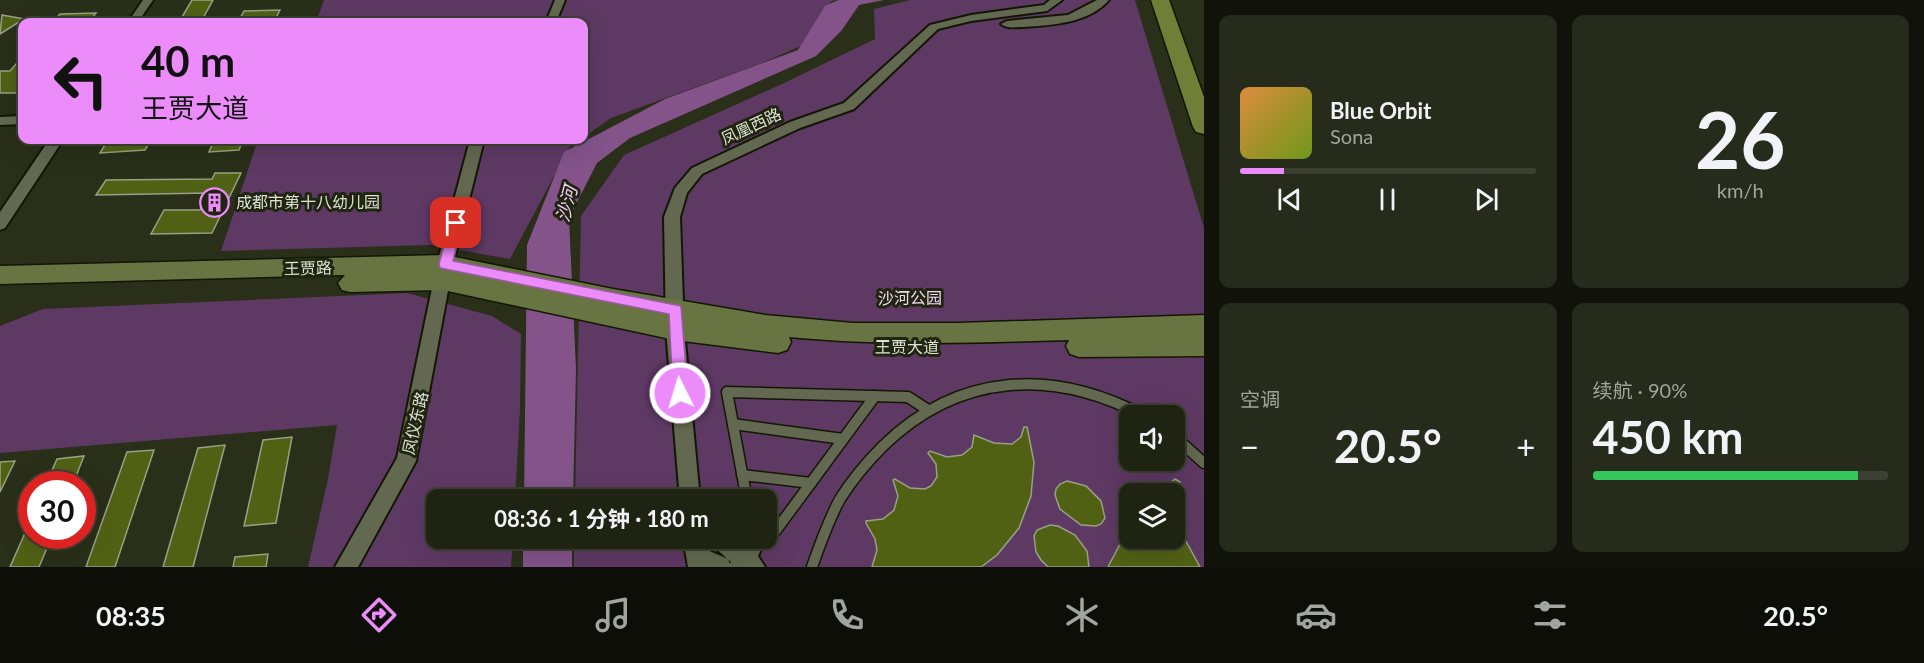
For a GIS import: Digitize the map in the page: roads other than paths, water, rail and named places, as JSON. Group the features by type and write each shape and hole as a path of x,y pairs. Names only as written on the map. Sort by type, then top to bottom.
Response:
{"main road":[{"path":"1160,0 1204,128"},
{"path":"1177,0 1204,74"},
{"name":"王贾路","path":"0,290 444,273"},
{"name":"王贾路","path":"0,275 444,273 613,308"},
{"name":"王贾大道","path":"613,308 768,342 846,346 1204,345"},
{"name":"王贾大道","path":"675,320 853,333 959,333 1204,325"}],"street":[{"path":"136,18 148,0"},
{"path":"553,18 560,0"},
{"name":"凤凰西路","path":"689,489 675,320 672,217 680,192 698,171 795,125 849,106 934,27 962,19 1047,8 1057,0"},
{"path":"934,27 1066,13 1078,9 1090,0"},
{"path":"934,27 1050,22 1076,18 1092,10 1104,0"},
{"path":"0,120 18,120"},
{"path":"0,224 53,144"},
{"name":"凤仪东路","path":"346,567 406,461 444,273 476,144"},
{"path":"732,549 746,564 751,549"},
{"path":"697,554 720,567"}],"lane":[{"path":"812,567 827,525 852,481 885,445 928,410 964,393 1012,383 1062,384 1123,405"},
{"path":"745,489 727,392 908,397 928,410"},
{"path":"777,529 875,396"},
{"path":"733,424 843,439"},
{"path":"1185,446 1204,463"},
{"path":"742,475 811,483"}],"water":[{"name":"沙河","path":"838,0 884,0 859,5 842,30 816,56 630,138 597,163 569,218 576,369 573,489 524,489 527,245 564,152 579,144 588,144 588,139 665,99 798,50 825,6"},
{"path":"523,549 572,549 572,567 523,567"}],"place":[{"name":"成都市第十八幼儿园","path":"215,202"}],"park label":[{"name":"沙河公园","path":"910,298"}]}
